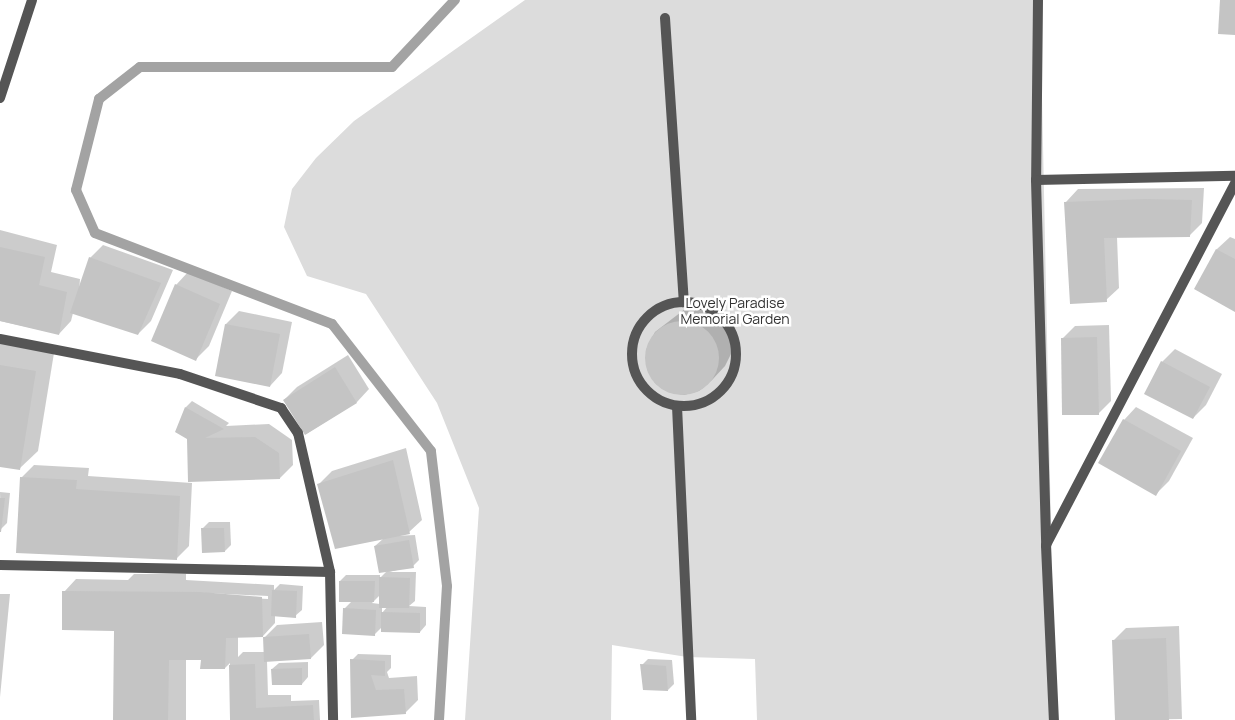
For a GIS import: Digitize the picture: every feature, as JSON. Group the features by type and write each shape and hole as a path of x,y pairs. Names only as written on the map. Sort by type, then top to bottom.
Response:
{"street":[{"path":"0,98 32,0"},
{"path":"1038,0 1036,180 1046,546 1054,720"},
{"path":"665,18 684,302"},
{"path":"1036,180 1235,176"},
{"path":"1046,546 1235,183"},
{"path":"684,302 702,306 718,315 730,330 736,348 734,367 727,384 713,398 696,406 677,406 647,391 637,377 633,351 640,327 652,314 666,305 684,302"},
{"path":"0,339 180,374 281,408 298,432 330,572 333,720"},
{"path":"677,406 691,720"},
{"path":"0,565 330,572"}],"green space":[{"name":"Lovely Paradise Memorial Garden","path":"525,0 1040,0 1055,720 757,720 755,659 687,657 612,645 611,720 465,720 479,508 437,403 366,294 307,276 284,227 292,189 316,158 354,121"}],"building":[{"path":"1220,0 1235,0 1235,35 1218,34"},
{"path":"1145,199 1192,200 1190,237 1104,238 1107,302 1070,304 1064,202"},
{"path":"0,247 45,257 39,285 67,292 59,335 0,321"},
{"path":"1216,249 1235,259 1235,312 1194,289"},
{"path":"89,257 161,283 138,335 70,313"},
{"path":"175,284 220,304 196,361 151,341"},
{"path":"675,321 689,321 703,327 713,337 719,351 719,365 713,379 703,389 689,395 675,395 661,389 651,379 645,365 645,351 651,337 661,327"},
{"path":"225,324 280,334 270,387 215,376"},
{"path":"1097,337 1099,415 1062,415 1061,338"},
{"path":"1161,361 1210,387 1193,419 1144,394"},
{"path":"0,365 36,371 20,470 0,467"},
{"path":"335,367 357,403 305,435 283,400"},
{"path":"185,407 224,429 205,438 255,437 279,453 280,479 188,482 187,439 175,432"},
{"path":"1123,419 1181,451 1156,496 1098,463"},
{"path":"393,460 410,534 335,549 317,484"},
{"path":"20,477 77,480 76,489 180,496 177,560 16,553"},
{"path":"0,498 5,498 1,532 0,532"},
{"path":"201,528 224,528 225,552 202,553"},
{"path":"409,540 414,568 379,573 374,546"},
{"path":"379,577 410,578 409,608 379,608"},
{"path":"339,581 375,581 374,602 339,602"},
{"path":"272,590 297,591 296,618 271,616"},
{"path":"62,591 201,592 262,597 263,637 226,638 225,669 200,669 201,660 169,660 168,720 113,720 114,631 62,630"},
{"path":"343,608 376,610 375,636 342,634"},
{"path":"381,612 420,613 420,633 381,632"},
{"path":"309,634 311,659 264,662 263,637"},
{"path":"1166,638 1169,720 1115,720 1112,640"},
{"path":"350,659 385,661 385,676 371,675 376,690 404,689 406,714 351,718"},
{"path":"255,664 256,708 313,705 314,720 230,720 229,665"},
{"path":"640,664 666,666 668,691 643,690"},
{"path":"302,668 302,685 272,685 271,669"}],"waterway":[{"path":"439,720 447,586 431,451 332,324 95,233 76,190 99,99 140,67 392,67 455,0"}]}
